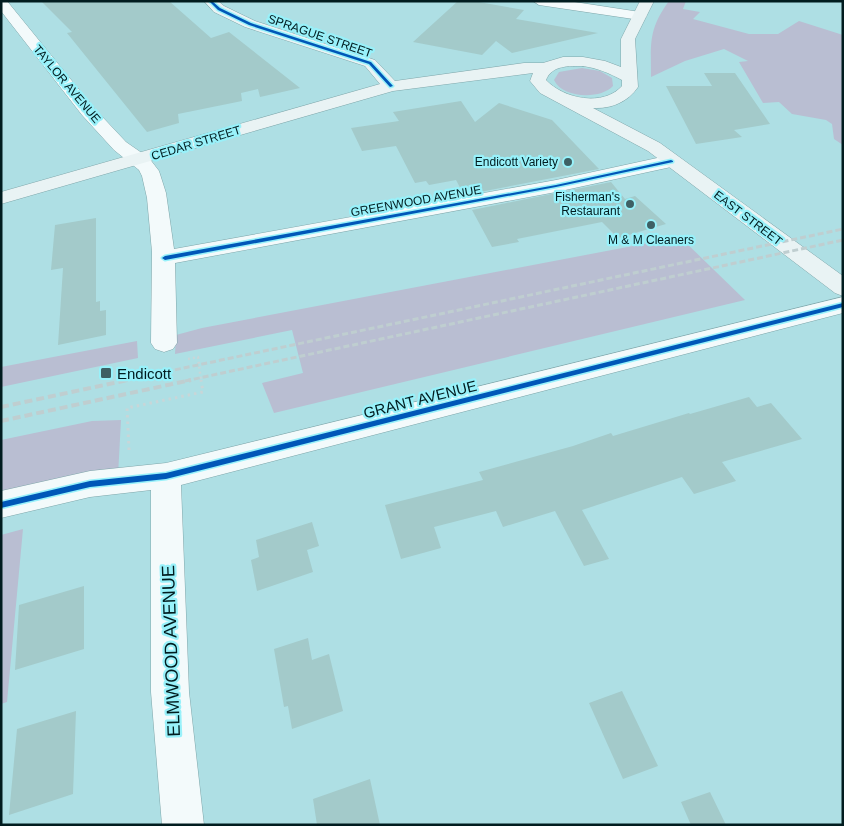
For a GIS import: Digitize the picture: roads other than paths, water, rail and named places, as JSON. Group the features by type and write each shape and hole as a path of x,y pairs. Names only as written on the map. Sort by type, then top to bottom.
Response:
{"main road":[{"name":"SPRAGUE STREET","path":"210,1 219,9 250,24 370,63 391,86"},
{"name":"EAST STREET","path":"647,1 628,39 627,106 654,147"},
{"path":"391,86 524,68 546,68 570,62 628,39"},
{"path":"474,76 521,82 543,89 554,96 568,101 592,104 613,101 628,85 612,68 599,64 570,62"},
{"path":"543,89 538,81 539,74 546,68"},
{"name":"CEDAR STREET","path":"1,198 141,160 391,86"},
{"name":"EAST STREET","path":"568,101 654,147 843,288"}],"street":[{"path":"539,1 640,16"},
{"name":"TAYLOR AVENUE","path":"1,2 63,83 121,147 141,160"},
{"path":"141,160 152,174 157,194 165,258 164,342"},
{"name":"GREENWOOD AVENUE","path":"165,258 556,186 671,160"},
{"name":"GRANT AVENUE","path":"1,505 90,484 166,476 843,305"},
{"name":"ELMWOOD AVENUE","path":"166,476 170,692 183,825"}],"railway":[{"path":"122,381 843,229"},
{"path":"185,381 843,240"},
{"path":"1,407 128,380"},
{"path":"1,421 191,380"}],"place":[{"name":"Endicott Variety","path":"568,162"},
{"name":"Fisherman's Restaurant","path":"630,204"},
{"name":"M & M Cleaners","path":"651,225"},
{"name":"Endicott","path":"106,373"}]}
